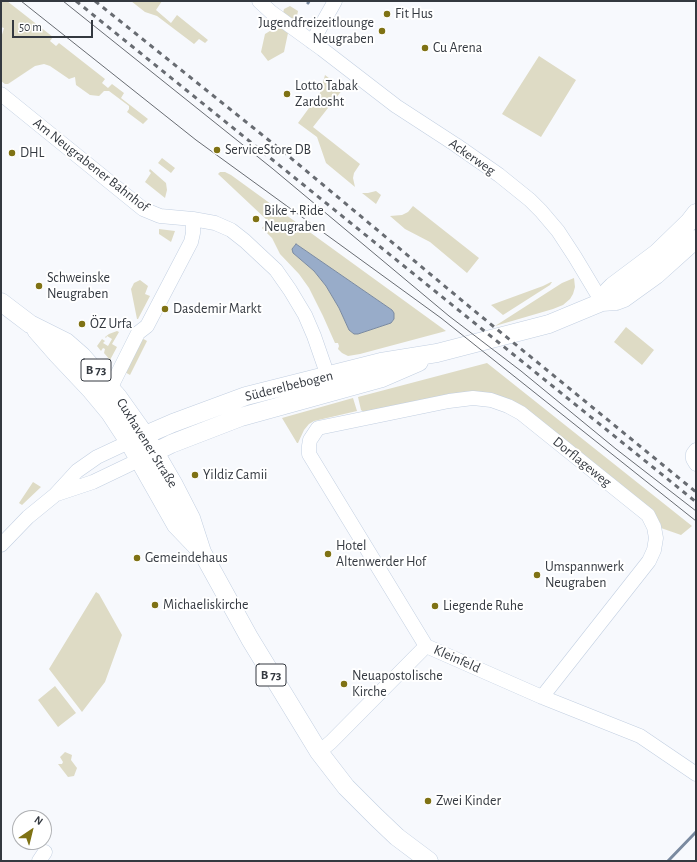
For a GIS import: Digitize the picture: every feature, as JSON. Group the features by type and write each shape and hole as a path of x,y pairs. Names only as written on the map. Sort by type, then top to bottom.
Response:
{"main road":[{"path":"602,302 608,291 613,286 658,253 696,213"},
{"name":"Süderelbebogen","path":"129,442 184,419 246,396 331,383 382,378 438,353 549,324 602,302 616,301 624,298 656,274 696,239"},
{"name":"Cuxhavener Straße","path":"1,302 30,324 66,342 82,356 110,387 145,435 155,452 191,518 202,552 254,646 318,752 346,787 376,817 397,837 429,861"},
{"name":"Cuxhavener Straße","path":"30,324 104,405 129,442 176,525 202,552"},
{"name":"Süderelbebogen","path":"139,460 171,444 331,383"}],"street":[{"name":"Ackerweg","path":"259,1 270,12 396,106 499,175 530,200 558,231 602,302"},
{"path":"312,42 335,1"},
{"name":"Am Neugrabener Bahnhof","path":"1,94 143,209 160,216 193,219 215,224 231,230 251,246 276,270 305,315 331,383"},
{"path":"110,387 138,333 147,326 150,321 191,242 193,233 193,219"},
{"name":"Dorflageweg","path":"309,446 313,434 318,428 325,426 449,401 473,398 491,400 508,406 521,413 648,515 654,527 656,538 650,561 542,697"},
{"path":"1,545 28,517 55,495 77,471 92,460 129,442"},
{"name":"Kleinfeld","path":"309,446 310,454 314,462 426,646 542,697 640,736 696,774"},
{"path":"696,450 693,454 693,459 696,464"},
{"path":"55,495 94,482 139,460"},
{"path":"318,752 426,646"}],"shaded area":[{"path":"1,1 7,1 53,37 50,41 56,46 59,43 105,79 102,83 108,88 112,84 124,93 121,98 148,119 143,124 127,112 129,106 109,91 104,91 99,96 90,95 76,85 75,77 69,79 50,66 44,64 35,66 8,84 1,81 1,38 4,28 1,27"},
{"path":"131,1 162,1 156,10 171,23 177,15 208,40 205,43 199,39 194,44 157,16 145,12"},
{"path":"290,6 298,11 296,21 282,17 284,9"},
{"path":"278,26 288,33 284,52 268,61 261,52 265,34"},
{"path":"539,56 576,80 541,137 502,114"},
{"path":"325,75 343,89 313,127 360,164 354,173 353,178 355,187 326,163 317,137 298,123 320,93"},
{"path":"162,158 175,168 171,173 158,163"},
{"path":"150,169 166,183 167,190 165,198 145,182 151,173 149,171"},
{"path":"220,172 225,172 231,175 446,331 360,354 348,356 342,353 338,349 338,343 335,343 309,288 299,274 280,254 272,238 262,228 268,221 218,174","holes":["296,244 392,310 394,319 391,323 354,334 349,330 339,308 326,286 314,271 293,253 292,249"]},
{"path":"376,191 381,195 376,204 362,193 368,193"},
{"path":"413,206 479,258 467,273 430,242 405,229 390,216 402,215 408,212"},
{"path":"159,229 175,231 171,242 159,234"},
{"path":"574,278 575,287 573,294 563,305 495,326 562,283"},
{"path":"140,280 148,286 145,294 150,296 137,319 131,289 134,283"},
{"path":"551,282 550,285 503,315 491,305 543,286"},
{"path":"626,327 654,350 642,365 614,342"},
{"path":"117,331 119,332 112,344 117,347 110,360 104,353 105,349 103,348 101,351 97,346 102,339 105,341 103,343 108,346 112,339 107,336 106,338 105,337 109,334"},
{"path":"140,337 147,341 130,375 123,371"},
{"path":"487,363 692,526 681,535 661,528 660,523 511,401 365,413 361,410 358,397"},
{"path":"353,398 357,411 314,421 304,430 298,443 282,418"},
{"path":"33,482 41,487 22,505 19,503"},
{"path":"96,592 99,594 122,635 105,682 82,712 49,669"},
{"path":"55,686 76,713 58,727 38,700"},
{"path":"65,752 72,755 71,760 77,768 74,776 68,777 58,764 62,764 63,762 60,757"}],"water":[{"path":"296,244 392,310 394,313 394,319 391,323 358,334 354,334 349,330 339,308 326,286 314,271 293,253 292,249"}],"waterway":[{"path":"668,861 696,832"}],"tram line":[{"path":"21,1 196,140 441,318 696,521"},
{"path":"63,1 273,169 449,316 521,371 616,449 696,511"}],"railway":[{"path":"76,1 696,502"},
{"path":"95,1 286,154 696,492"}],"place":[{"name":"Fit Hus","path":"387,14"},
{"name":"Jugendfreizeitlounge Neugraben","path":"382,31"},
{"name":"Cu Arena","path":"425,48"},
{"name":"Lotto Tabak Zardosht","path":"287,94"},
{"name":"ServiceStore DB","path":"217,150"},
{"name":"DHL","path":"12,153"},
{"name":"Bike + Ride Neugraben","path":"256,219"},
{"name":"Schweinske Neugraben","path":"39,286"},
{"name":"Dasdemir Markt","path":"165,309"},
{"name":"ÖZ Urfa","path":"82,324"},
{"name":"Yildiz Camii","path":"195,475"},
{"name":"Hotel Altenwerder Hof","path":"328,554"},
{"name":"Gemeindehaus","path":"137,558"},
{"name":"Umspannwerk Neugraben","path":"537,575"},
{"name":"Michaeliskirche","path":"155,605"},
{"name":"Liegende Ruhe","path":"435,606"},
{"name":"Neuapostolische Kirche","path":"344,684"},
{"name":"Zwei Kinder","path":"428,801"}]}
